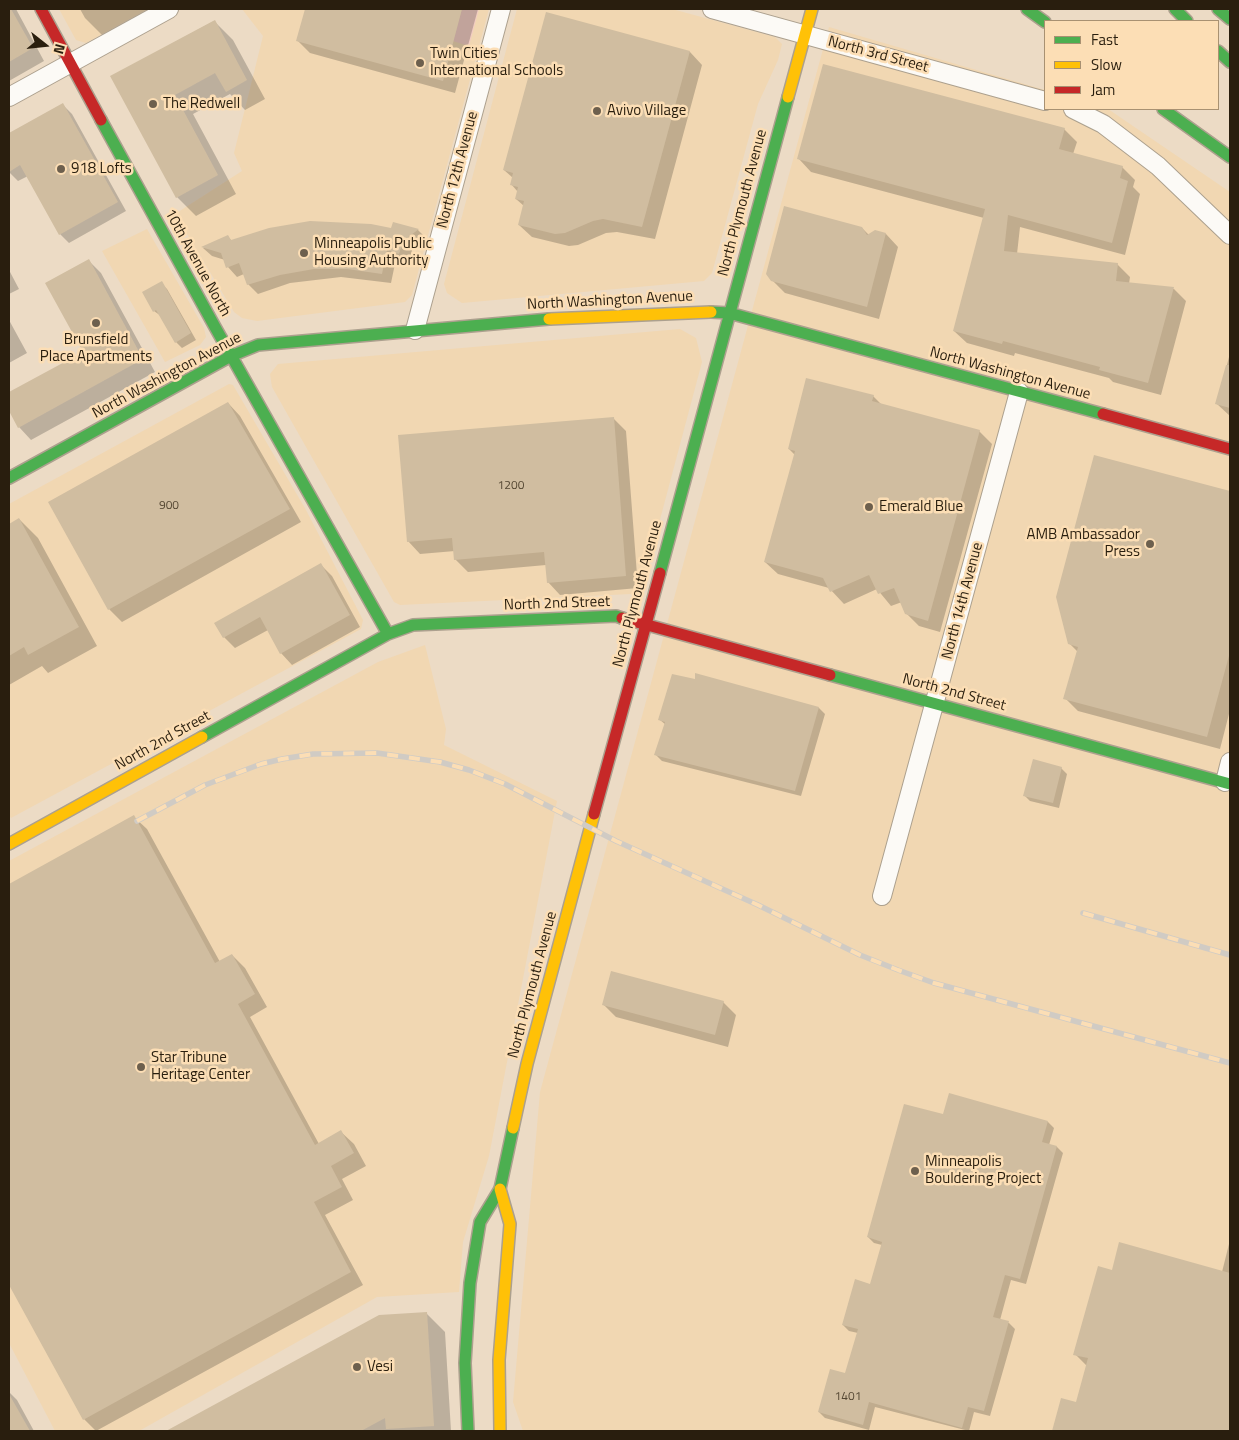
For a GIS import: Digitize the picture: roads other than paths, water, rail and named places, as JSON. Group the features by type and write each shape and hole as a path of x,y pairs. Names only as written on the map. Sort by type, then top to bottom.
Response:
{"main road":[{"name":"10th Avenue North","path":"41,9 230,356 388,634"},
{"name":"North Plymouth Avenue","path":"468,1431 465,1362 474,1250 480,1222 500,1189 527,1064 812,9"},
{"path":"1027,9 1044,21"},
{"path":"1175,9 1186,20"},
{"path":"1218,9 1230,19"},
{"path":"1219,51 1230,62"},
{"path":"1164,110 1230,157"},
{"path":"1176,110 1230,152"},
{"name":"North Washington Avenue","path":"10,474 230,356 258,346 581,316 696,311 729,312 1230,448"},
{"name":"North 2nd Street","path":"9,844 388,634 413,625 616,616 1228,783"},
{"name":"North Plymouth Avenue","path":"500,1189 510,1224 499,1360 500,1431"}],"street":[{"path":"9,97 168,9"},
{"name":"North 12th Avenue","path":"415,330 501,9"},
{"name":"North 3rd Street","path":"712,9 1044,100"},
{"path":"1075,110 1103,124 1158,166 1230,235"},
{"name":"North 14th Avenue","path":"882,896 1019,392"},
{"path":"1228,783 1230,762"}],"railway":[{"path":"137,821 205,785 261,764 282,759 313,754 377,753 440,762 469,770 505,784 616,841 758,905 860,955 898,970 934,983 1230,1063"},
{"path":"1083,913 1230,955"}],"place":[{"name":"Twin Cities International Schools","path":"420,63"},
{"name":"The Redwell","path":"153,104"},
{"name":"Avivo Village","path":"597,111"},
{"name":"918 Lofts","path":"61,169"},
{"name":"Minneapolis Public Housing Authority","path":"304,253"},
{"name":"Brunsfield Place Apartments","path":"96,323"},
{"name":"Emerald Blue","path":"869,507"},
{"name":"AMB Ambassador Press","path":"1150,544"},
{"name":"Star Tribune Heritage Center","path":"141,1067"},
{"name":"Minneapolis Bouldering Project","path":"915,1171"},
{"name":"Vesi","path":"357,1367"}]}
